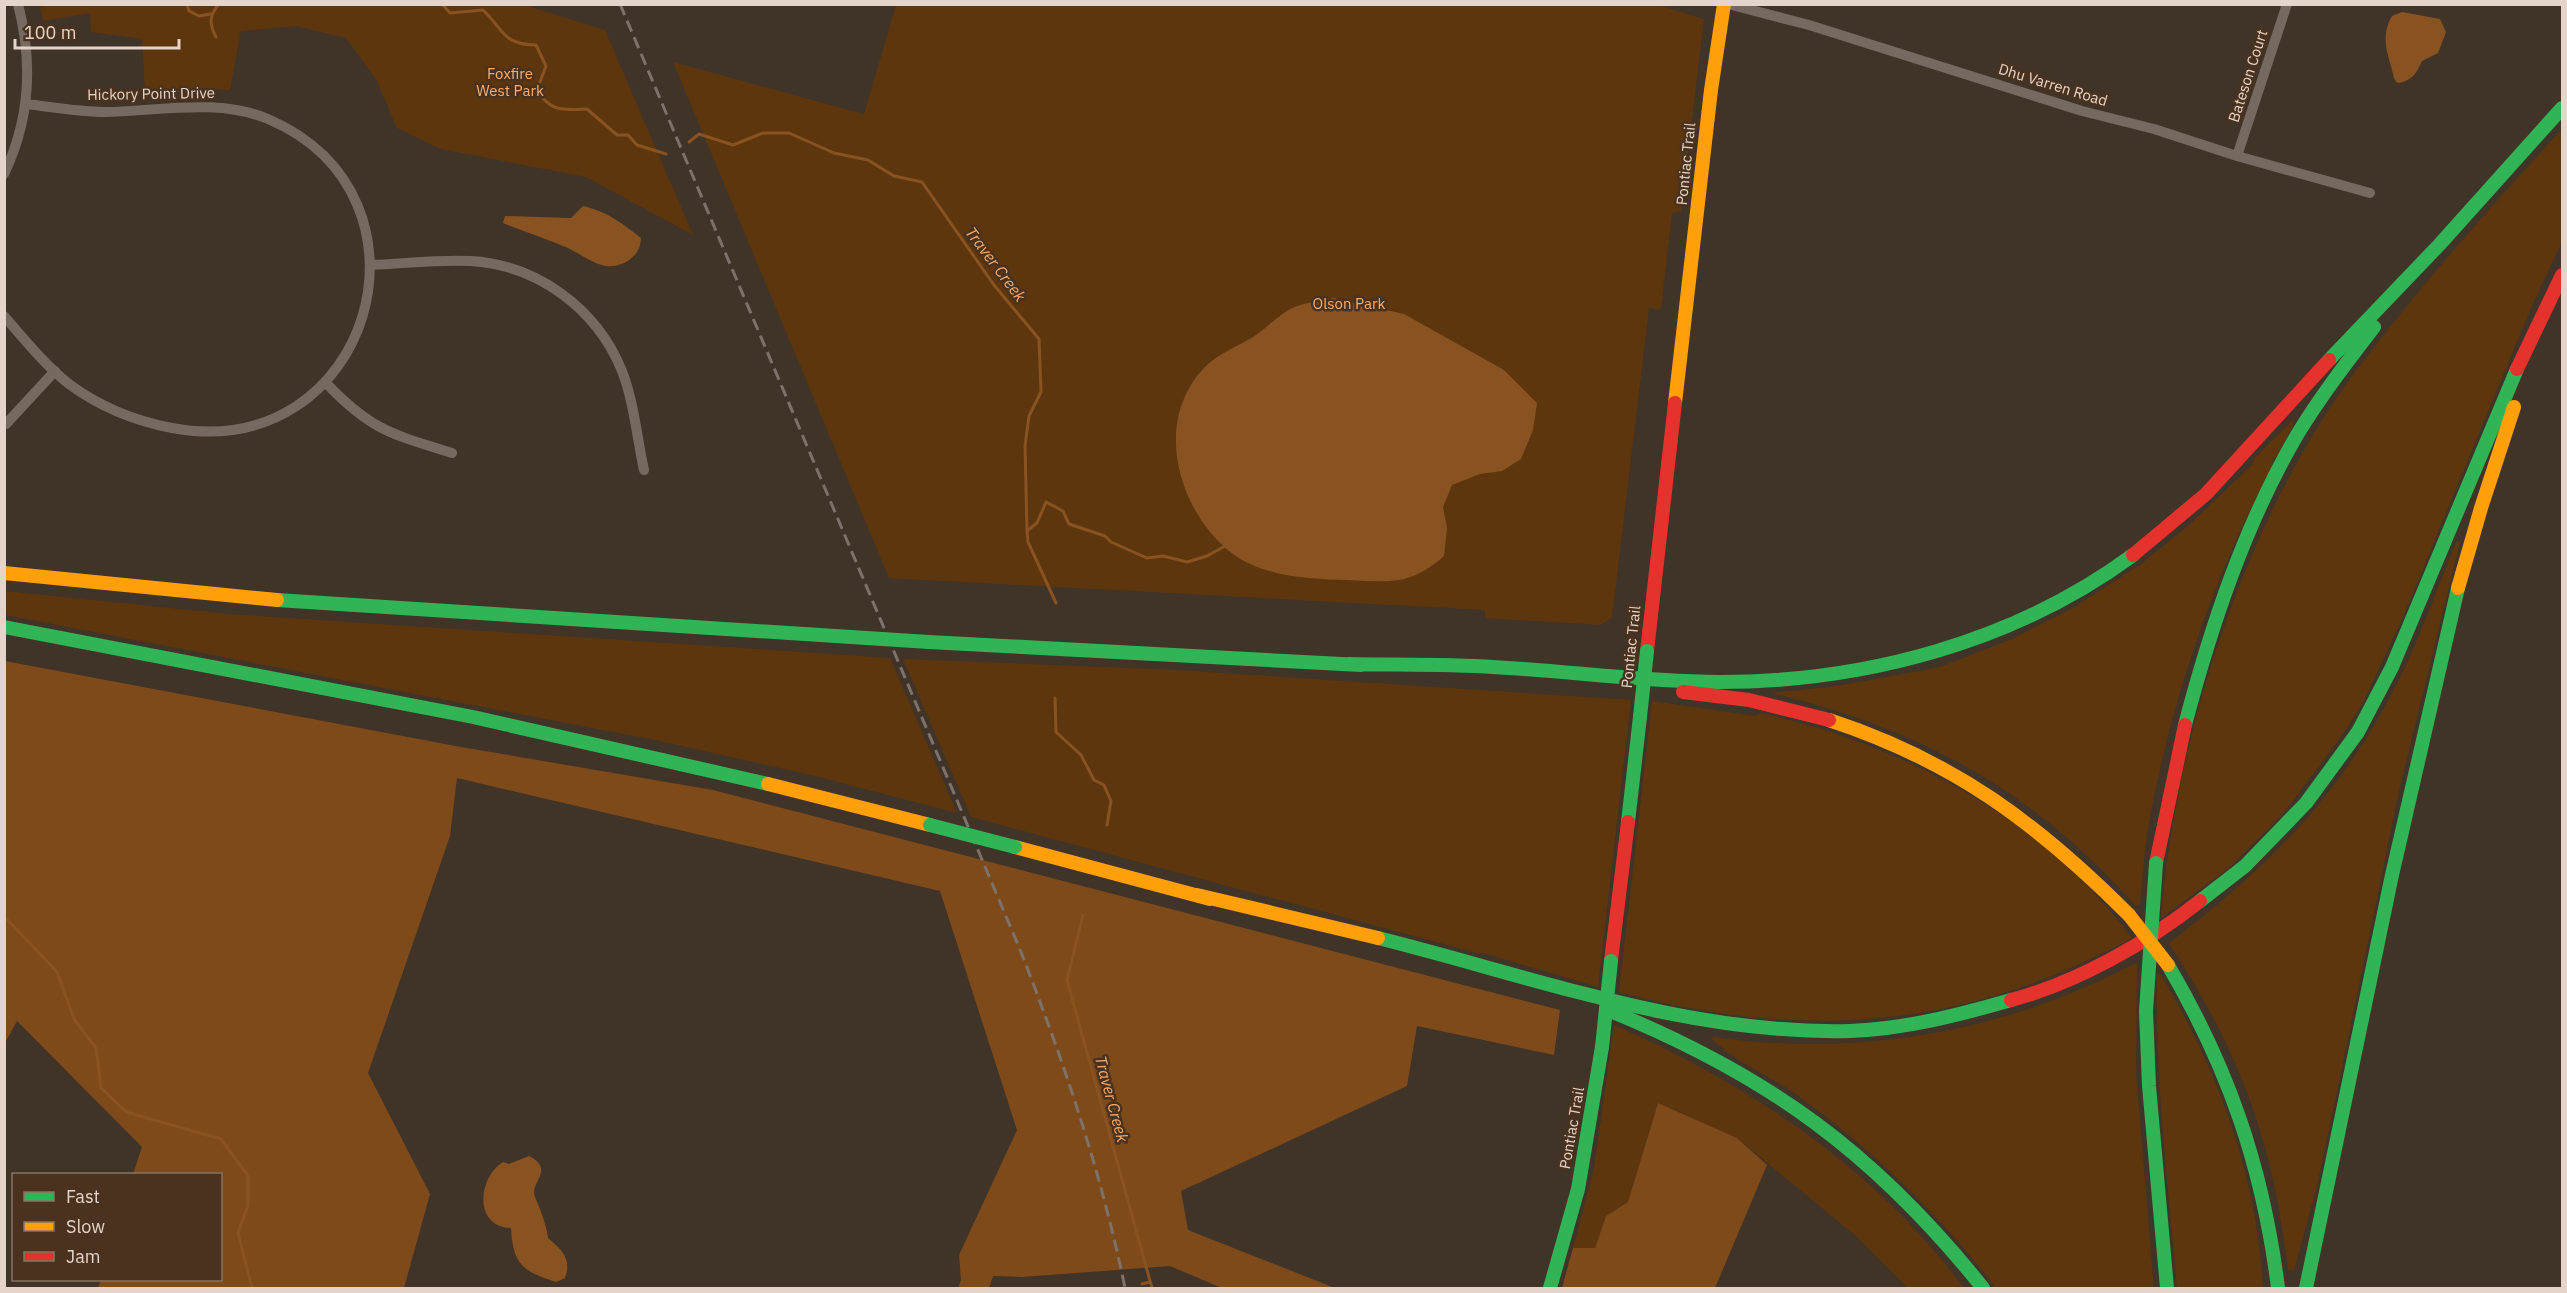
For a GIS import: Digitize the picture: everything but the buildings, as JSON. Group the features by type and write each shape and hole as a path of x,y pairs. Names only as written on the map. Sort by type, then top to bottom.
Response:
{"main road":[{"name":"Pontiac Trail","path":"1550,1288 1578,1189 1602,1047 1712,81 1726,4"},
{"path":"4,573 257,599 929,642 1348,664 1509,668 1697,680 1783,680 1858,671 1918,658 1974,641 2068,597 2160,534 2205,495 2363,323 2421,265 2562,108"},
{"path":"2167,1288 2149,1086 2146,1011 2156,863 2182,733 2217,616 2288,453 2323,397 2421,265"},
{"path":"1197,895 1337,925 1633,1005 1763,1029 1885,1030 1953,1018 2008,1004 2074,979 2136,946 2180,919 2225,884 2299,811 2360,729 2398,654 2517,369 2562,275"},
{"path":"2306,1288 2434,679 2464,561 2486,488 2547,310"},
{"path":"4,627 473,717 740,777 1197,895 1578,999 1648,1025 1712,1055 1791,1104 1842,1141 1896,1188 1961,1259 1983,1288"},
{"path":"1348,664 1701,693 1798,710 1912,750 1955,773 2031,822 2069,854 2129,915 2168,965 2193,1005 2215,1048 2247,1130 2261,1178 2278,1288"}],"street":[{"path":"4,174 18,138 26,104 27,60 18,4"},
{"name":"Dhu Varren Road","path":"1726,4 1809,25 2071,108 2154,129 2237,156 2370,193"},
{"name":"Bateson Court","path":"2237,156 2288,4"},
{"name":"Hickory Point Drive","path":"4,316 55,371 83,393 121,414 164,427 202,432 239,429 266,422 290,411 327,384 347,356 360,329 368,301 370,265 360,214 340,176 306,141 268,119 220,108 104,112 26,104"},
{"path":"370,265 460,260 486,262 526,274 560,292 595,325 613,353 628,390 644,470"},
{"path":"6,424 55,371"},
{"path":"327,384 359,416 377,428 452,453"}],"green space":[{"name":"Foxfire West Park","path":"50,4 521,4 605,30 693,235 586,177 441,149 397,128 376,79 346,38 296,26 241,31 230,90 202,88 145,91 142,39 91,32 90,13 43,21 40,7"},
{"name":"Olson Park","path":"1655,4 1704,19 1681,211 1672,213 1661,310 1649,308 1612,618 1600,625 1485,618 1485,610 889,578 673,62 864,114 896,5"},
{"path":"2562,129 2562,242 2531,308 2403,617 2363,703 2338,741 2281,816 2230,867 2161,918 2169,848 2182,775 2201,701 2224,628 2252,556 2284,487 2321,423 2361,364 2459,244"},
{"path":"2294,418 2293,426 2276,457 2273,458 2272,466 2231,551 2182,684 2158,776 2149,822 2140,904 2136,906 2097,865 2057,829 2015,797 1971,770 1925,745 1877,725 1826,707 1772,693 1838,686 1940,667 2012,639 2073,608 2141,564 2188,526 2253,464 2254,459"},
{"path":"2456,542 2460,542 2399,791 2317,1186 2294,1270 2288,1270 2273,1180 2250,1099 2215,1022 2169,943 2259,868 2286,841 2335,784 2391,696 2421,631"},
{"path":"4,591 229,614 890,658 957,813 811,775 660,741 5,615"},
{"path":"903,659 1177,670 1631,700 1598,987 1483,953 971,817"},
{"path":"1652,701 1756,716 1761,713 1814,727 1867,745 1918,767 1967,793 2013,823 2057,857 2096,895 2132,938 2069,969 2006,992 1944,1008 1881,1018 1817,1021 1753,1017 1687,1008 1619,992"},
{"path":"2137,962 2136,1073 2154,1288 1996,1288 1929,1210 1880,1162 1800,1097 1743,1063 1712,1039 1713,1037 1768,1043 1823,1044 1877,1041 1931,1034 1984,1022 2036,1006 2087,986"},
{"path":"2160,973 2200,1047 2231,1124 2253,1205 2263,1288 2177,1288 2160,1093 2157,975"},
{"path":"1614,1025 1713,1074 1807,1134 1891,1205 1929,1245 1964,1288 1908,1288 1857,1237 1737,1138 1658,1103 1628,1202 1606,1216 1595,1248 1573,1248 1594,1168"}],"shaded area":[{"path":"2402,12 2440,19 2446,32 2438,53 2422,61 2410,79 2397,83 2388,54 2386,32 2392,16"},
{"path":"583,206 614,218 641,238 638,250 630,259 619,265 601,265 568,248 503,223 505,216 571,218"},
{"path":"1333,298 1404,314 1504,370 1537,403 1533,430 1521,459 1502,471 1480,474 1452,485 1443,507 1447,528 1444,556 1421,573 1399,580 1317,579 1270,571 1242,560 1211,533 1196,511 1184,487 1178,462 1176,436 1180,411 1190,387 1206,366 1222,354 1253,337 1291,309"},
{"path":"5,661 461,747 713,790 1560,1010 1554,1055 1417,1026 1407,1086 1181,1191 1188,1230 1335,1288 1222,1288 1170,1266 1022,1277 993,1276 989,1288 958,1288 961,1280 959,1255 1017,1130 940,891 457,778 450,836 368,1073 430,1194 404,1288 98,1288 101,1281 222,1281 222,1173 133,1173 142,1147 17,1021 5,1043"},
{"path":"1658,1103 1737,1138 1767,1165 1715,1288 1562,1288 1573,1248 1595,1248 1606,1216 1628,1202"},
{"path":"529,1156 540,1166 540,1176 534,1192 548,1238 561,1251 566,1260 565,1278 556,1282 527,1270 517,1258 511,1228 499,1225 490,1219 485,1211 483,1200 485,1189 488,1178 495,1169 503,1162 509,1164"}],"waterway":[{"path":"187,4 189,11 199,16 211,14"},
{"path":"216,37 211,20 219,4"},
{"name":"Traver Creek","path":"442,4 450,13 483,10 510,39 536,45 546,66 537,90 552,106 564,109 587,109 617,135 628,135 637,145 666,154"},
{"name":"Traver Creek","path":"689,142 699,134 733,145 763,133 789,133 834,153 868,160 894,176 922,182 994,285 1039,339 1041,392 1029,416 1025,446 1027,531 1028,542 1056,603"},
{"path":"1027,531 1037,523 1046,502 1063,511 1069,524 1105,536 1111,542 1147,558 1163,556 1187,562 1207,556 1225,546"},
{"name":"Traver Creek","path":"1055,698 1056,732 1081,755 1094,780 1104,785 1111,801 1107,825"},
{"name":"Traver Creek","path":"1083,915 1067,980 1152,1288"},
{"path":"4,916 57,972 74,1019 96,1048 101,1088 126,1112 221,1139 248,1176 248,1205 238,1233 252,1288"},
{"path":"1142,1284 1150,1282"}],"railway":[{"path":"620,4 1019,947 1080,1116 1093,1158 1125,1288"}],"traffic: fast":[{"path":"2329,360 2440,244 2562,108"},
{"path":"2185,725 2218,613 2261,504 2297,435 2334,380 2374,327"},
{"path":"2200,901 2245,866 2306,803 2358,732 2392,667 2517,369"},
{"path":"1348,664 1475,666 1691,682 1774,680 1829,674 1883,665 1936,651 1989,633 2039,612 2087,585 2133,555"},
{"path":"2306,1288 2392,875 2458,588"},
{"path":"277,600 851,637"},
{"path":"4,627 473,717 768,784"},
{"path":"851,637 929,642"},
{"path":"929,642 1361,665"},
{"path":"1640,717 1647,651"},
{"path":"1628,822 1640,717"},
{"path":"930,825 1015,847"},
{"path":"2146,1011 2156,863"},
{"path":"1378,938 1612,1001 1730,1024 1790,1030 1871,1030 1952,1016 2011,1000"},
{"path":"1602,1047 1611,961"},
{"path":"2168,965 2209,1042 2240,1121 2253,1160 2263,1202 2278,1288"},
{"path":"1608,1010 1666,1035 1719,1062 1768,1091 1815,1123 1859,1158 1901,1197 1983,1288"},
{"path":"2146,1011 2149,1086 2167,1288"},
{"path":"1550,1288 1578,1189 1602,1047"}],"traffic: slow":[{"path":"1675,403 1711,90 1724,4"},
{"path":"2458,588 2514,407"},
{"path":"4,573 277,600"},
{"path":"1829,720 1874,736 1916,755 1955,775 1991,798 2061,851 2129,915"},
{"path":"768,784 930,825"},
{"path":"1015,847 1210,899"},
{"path":"1197,895 1378,938"},
{"path":"2129,915 2168,965"}],"traffic: jam":[{"path":"2517,369 2562,275"},
{"path":"2133,555 2206,494 2329,360"},
{"path":"1647,651 1675,403"},
{"path":"1683,692 1749,700 1829,720"},
{"path":"2156,863 2185,725"},
{"path":"1611,961 1628,822"},
{"path":"2011,1000 2036,993 2110,960 2157,932 2200,901"}]}
